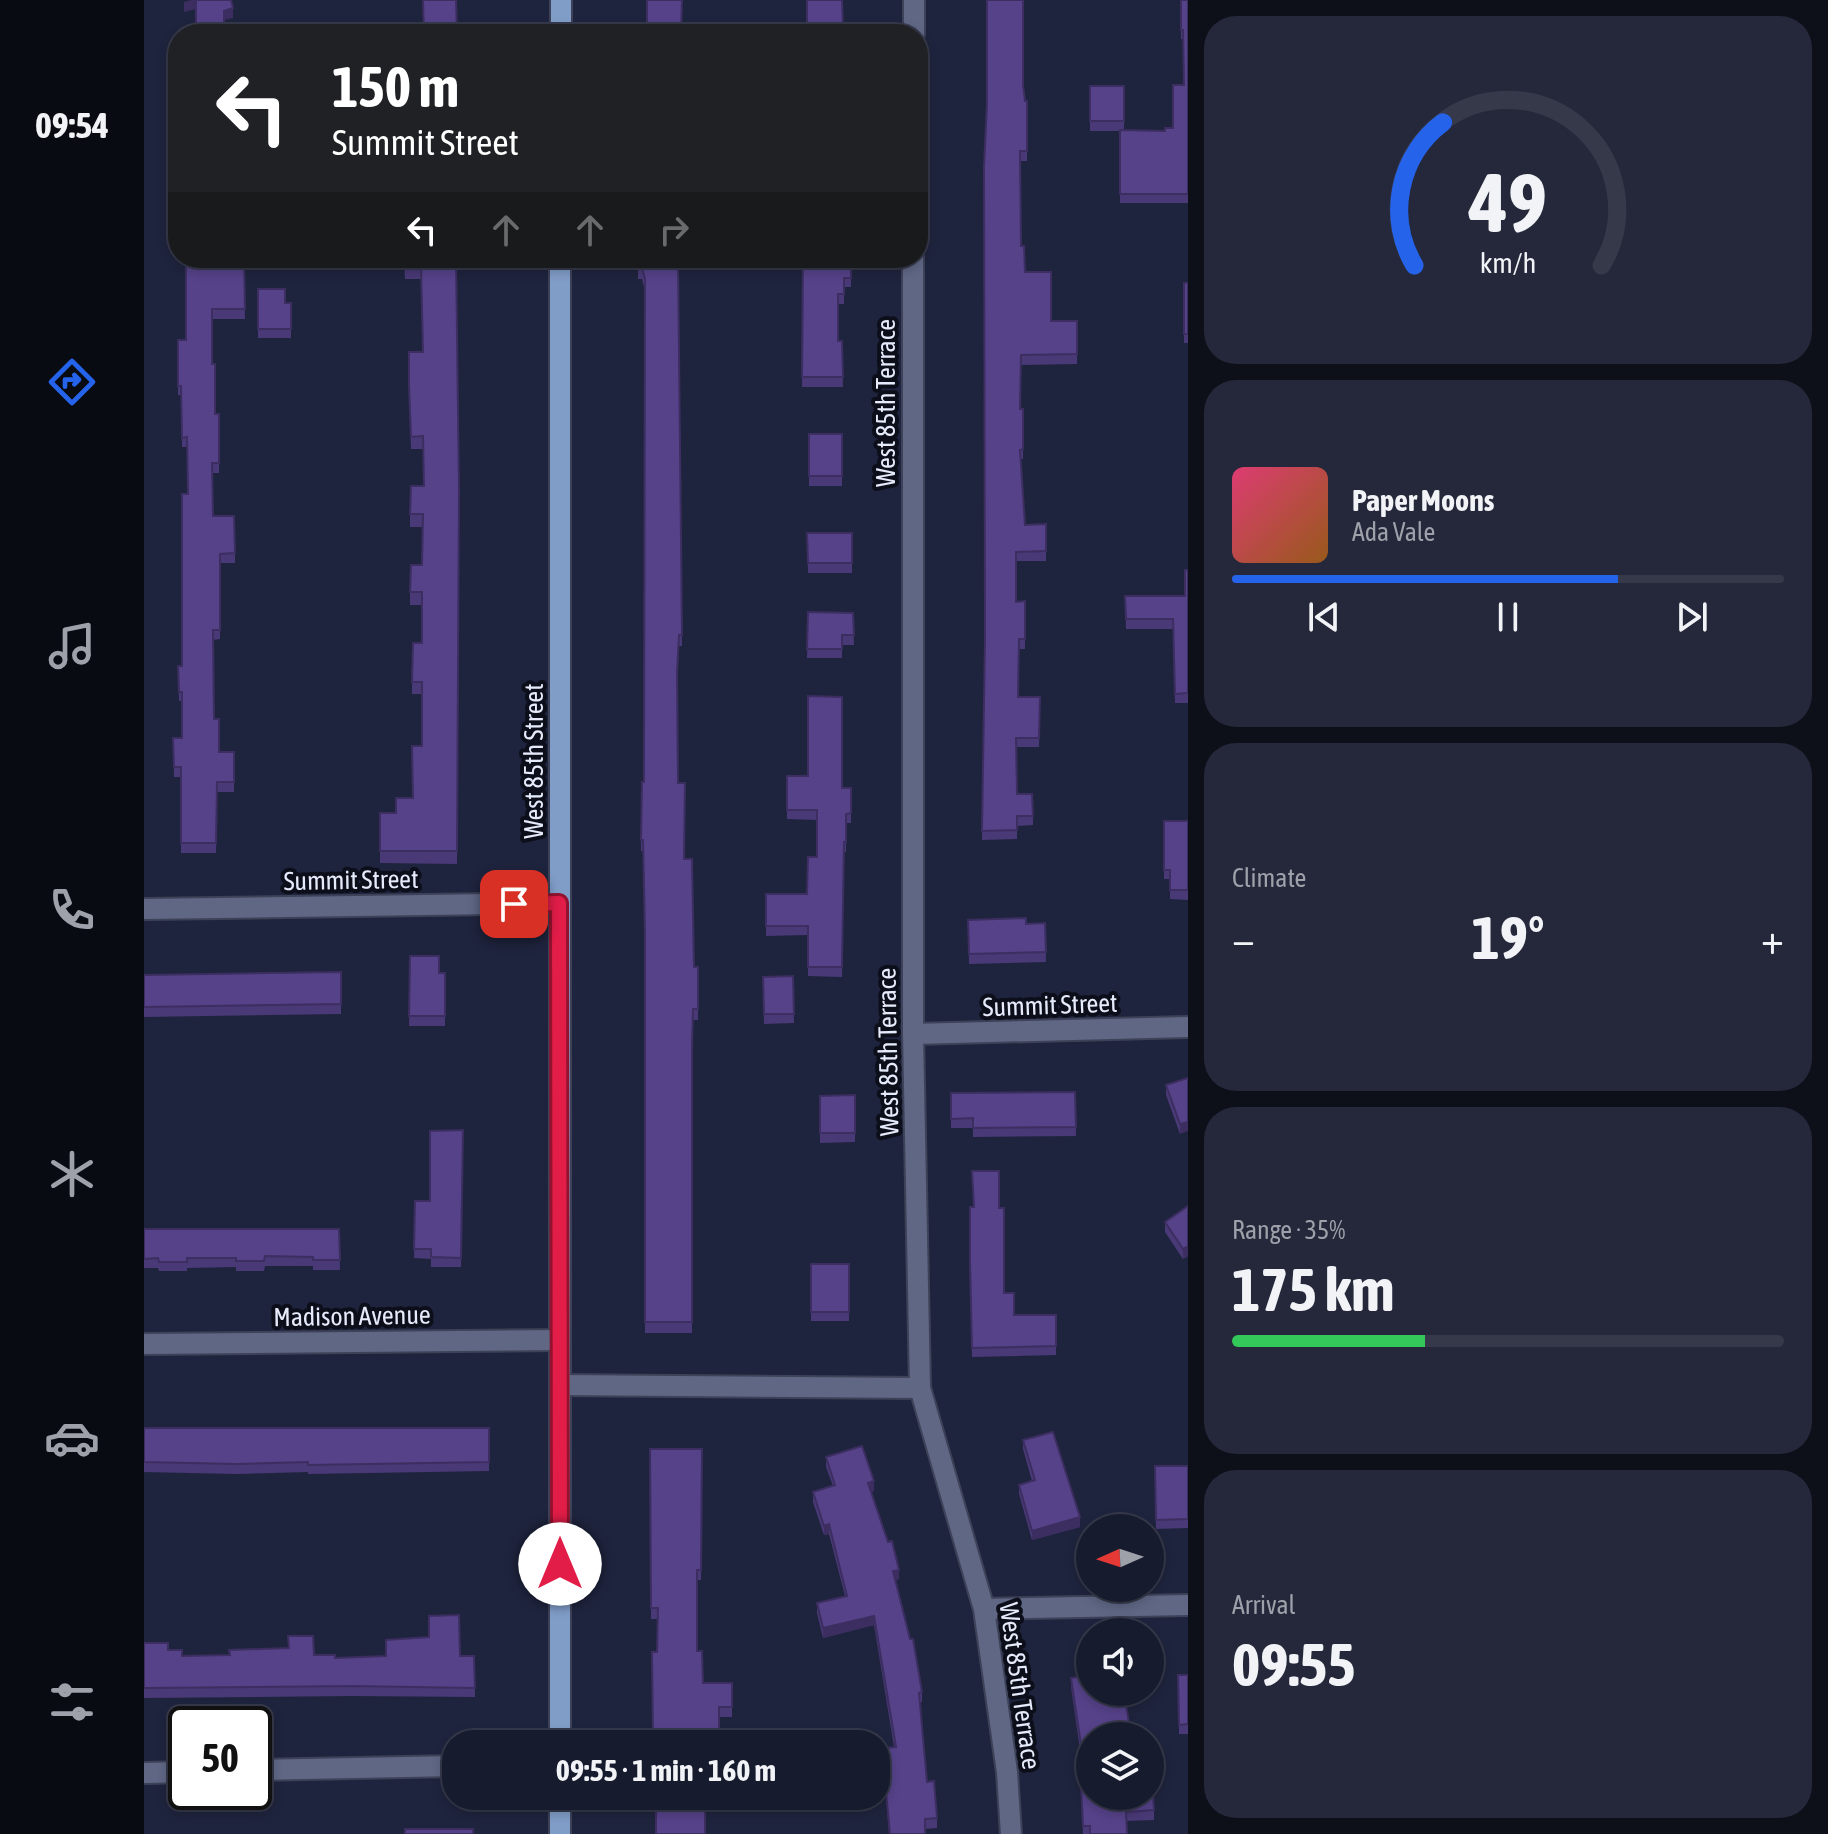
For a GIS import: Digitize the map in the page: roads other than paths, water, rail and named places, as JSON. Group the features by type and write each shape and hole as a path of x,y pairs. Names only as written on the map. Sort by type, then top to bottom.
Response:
{"main road":[{"path":"561,0 561,24"},
{"name":"West 85th Street","path":"560,268 560,1730"},
{"path":"560,1810 560,1834"}],"street":[{"path":"914,0 914,24"},
{"name":"West 85th Terrace","path":"913,268 913,1034 920,1388 984,1609 1007,1772 1011,1834"},
{"name":"Summit Street","path":"144,909 559,903"},
{"name":"Summit Street","path":"913,1034 1188,1027"},
{"name":"Madison Avenue","path":"144,1344 560,1340"},
{"path":"560,1385 920,1388"},
{"path":"984,1609 1188,1605"},
{"path":"272,1770 442,1766"},
{"path":"144,1773 168,1772"}]}
